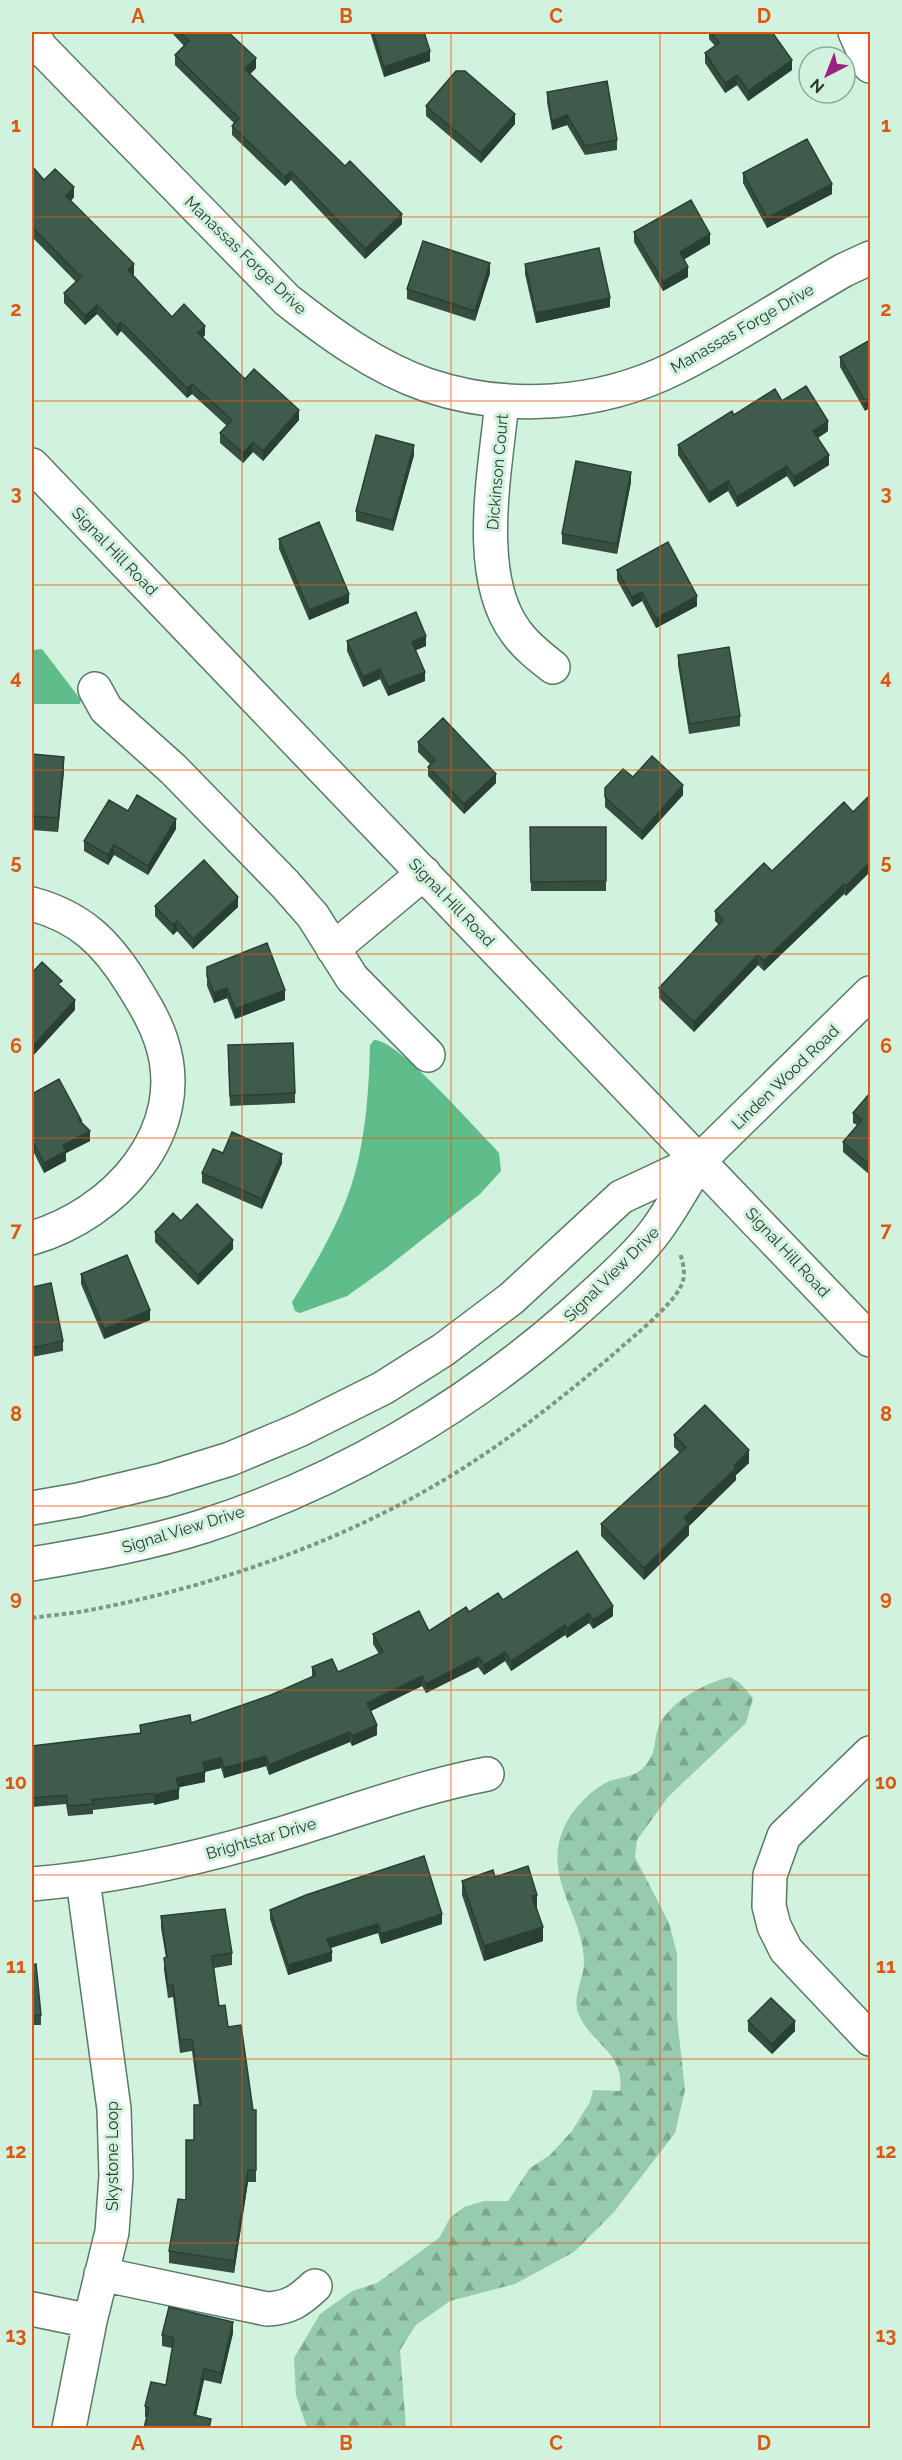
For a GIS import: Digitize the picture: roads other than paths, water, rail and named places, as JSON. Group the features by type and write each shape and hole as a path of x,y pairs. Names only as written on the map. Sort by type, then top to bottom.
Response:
{"street":[{"path":"855,32 870,66"},
{"name":"Manassas Forge Drive","path":"32,34 41,48 287,300 324,329 373,360 425,384 463,395 502,401 575,399 621,389 674,369 844,270 870,258"},
{"name":"Dickinson Court","path":"502,401 490,532 495,575 503,608 515,632 553,667"},
{"name":"Signal Hill Road","path":"32,465 870,1340"},
{"path":"94,689 106,710 173,769 285,884 313,916 352,978 428,1055"},
{"path":"333,949 424,873"},
{"path":"32,904 52,910 81,924 102,943 149,1010 162,1042 167,1076 165,1106 152,1145 133,1174 86,1215 60,1229 32,1238"},
{"name":"Linden Wood Road","path":"700,1160 870,993"},
{"path":"32,1508 78,1500 162,1480 230,1459 299,1430 383,1388 443,1350 512,1298 621,1197 700,1160"},
{"name":"Signal View Drive","path":"32,1564 118,1549 203,1526 273,1500 342,1469 438,1414 534,1346 589,1299 656,1231 700,1160"},
{"path":"870,1753 784,1836 770,1875 769,1906 774,1926 786,1950 870,2039"},
{"name":"Brightstar Drive","path":"32,1884 83,1880 163,1865 274,1836 420,1788 487,1774"},
{"name":"Skystone Loop","path":"69,2428 90,2321 112,2232 116,2176 114,2109 83,1880"},
{"path":"101,2274 267,2309 286,2308 315,2286"},
{"path":"32,2309 90,2321"}]}
